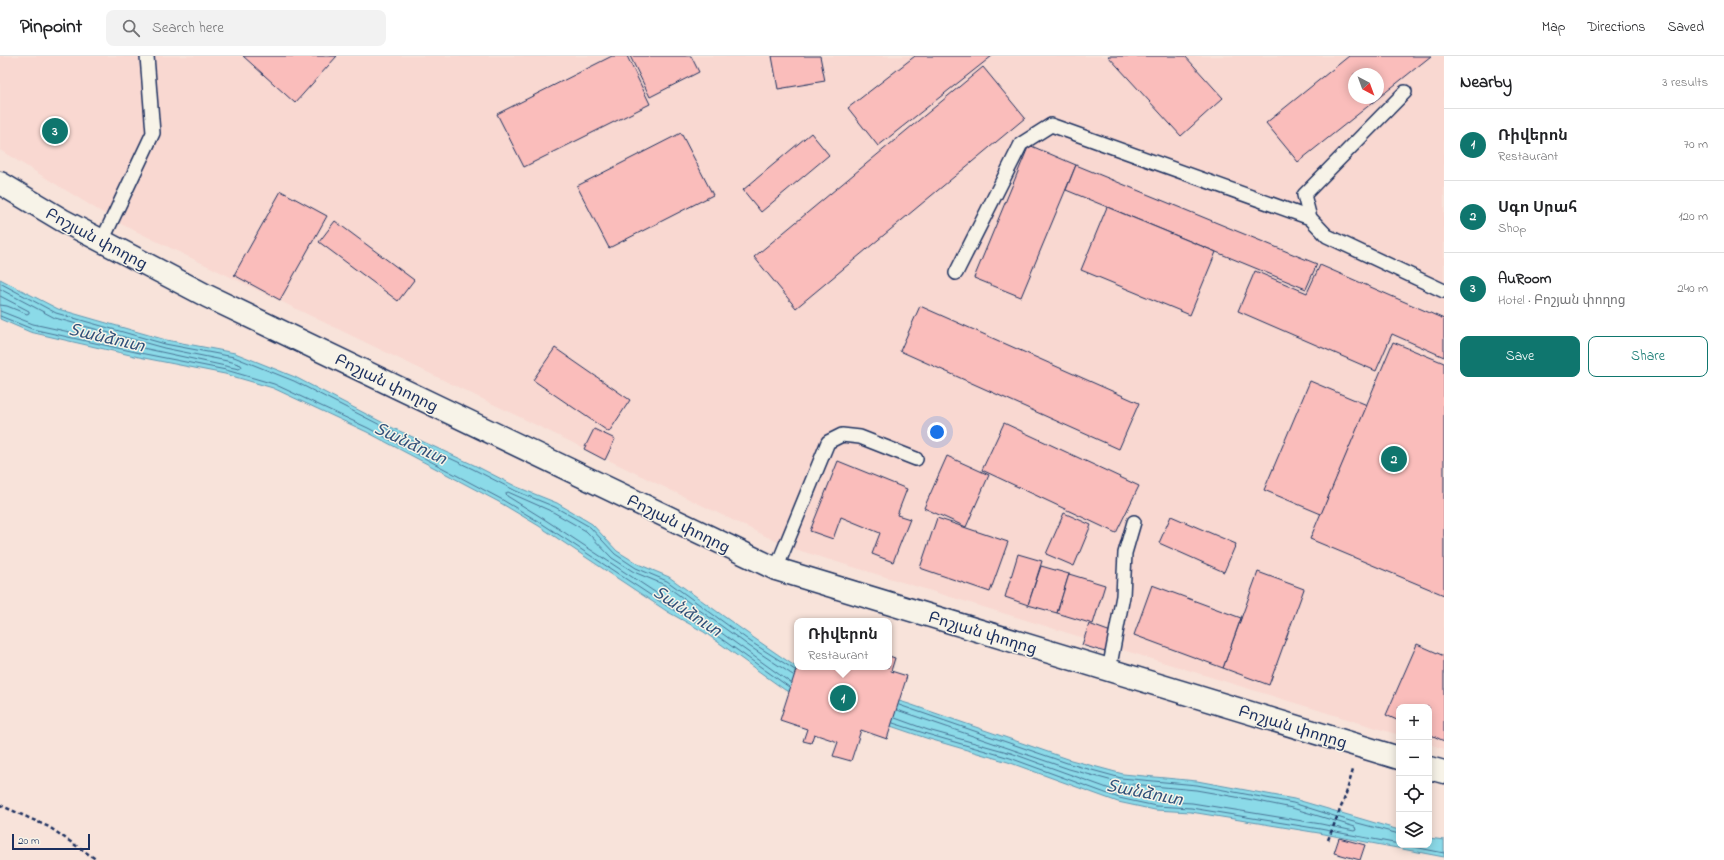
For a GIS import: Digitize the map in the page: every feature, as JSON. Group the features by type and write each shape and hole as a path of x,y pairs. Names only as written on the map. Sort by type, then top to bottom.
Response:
{"street":[{"name":"Բոշյան փողոց","path":"0,183 62,220 207,296 776,570 1396,757"},
{"path":"1432,769 1444,772"}],"lane":[{"path":"102,241 153,133 147,56"},
{"path":"1310,218 1304,195 1405,92"},
{"path":"956,273 1021,144 1051,126 1310,218 1327,236 1444,291"},
{"path":"776,570 828,442 842,435 860,437 916,459"},
{"path":"1109,670 1123,596 1126,553 1134,522"}],"path":[{"path":"1328,840 1345,797 1360,747"},
{"path":"0,805 49,827 97,860"}],"shaded area":[{"path":"0,56 1444,56 1444,749 1432,745 1432,704 1396,704 1396,734 788,547 121,224 0,150"}],"water":[{"name":"Տանձուտ","path":"0,279 58,309 166,340 235,353 295,377 393,428 474,465 517,487 557,503 592,524 617,551 638,564 669,577 794,666 794,670 801,670 909,704 1071,760 1123,774 1197,781 1294,799 1396,829 1396,848 1319,833 1191,812 1155,810 1118,802 1008,762 926,738 785,690 704,632 668,612 539,526 499,502 367,432 273,388 225,374 139,357 30,332 0,319"},
{"path":"1432,838 1444,840 1444,857 1397,848 1432,848"}],"building":[{"path":"243,56 337,56 295,103"},
{"path":"612,56 627,56 650,104 524,167 497,114"},
{"path":"630,56 691,56 699,72 650,97"},
{"path":"772,56 820,56 825,81 778,89"},
{"path":"915,56 992,56 878,146 848,108"},
{"path":"1108,56 1185,56 1223,98 1181,136"},
{"path":"1349,56 1431,56 1384,93 1384,68 1348,68 1348,104 1371,104 1298,162 1266,123"},
{"path":"983,67 1025,118 796,308 754,257"},
{"path":"681,133 713,195 609,248 577,186"},
{"path":"811,133 829,155 761,212 743,190"},
{"path":"1029,145 1076,165 1021,297 974,278"},
{"path":"1076,165 1317,264 1306,289 1066,190"},
{"path":"281,191 327,216 280,300 234,275"},
{"path":"1107,207 1216,252 1190,315 1081,270"},
{"path":"335,221 414,280 398,301 319,242"},
{"path":"1320,265 1444,319 1444,357 1392,334 1376,371 1238,311 1255,271 1307,293"},
{"path":"920,306 1139,403 1119,449 900,351"},
{"path":"1393,342 1444,363 1444,595 1310,539"},
{"path":"555,348 630,400 609,432 533,380"},
{"path":"1310,381 1367,405 1321,514 1264,490"},
{"path":"1004,423 1139,486 1116,533 982,470"},
{"path":"594,429 615,439 605,460 584,449"},
{"path":"947,456 989,475 966,527 924,508"},
{"path":"838,461 907,489 897,515 910,519 893,562 872,554 880,533 841,517 833,539 810,531"},
{"path":"1064,513 1091,525 1074,566 1046,554"},
{"path":"1171,516 1236,544 1224,572 1159,543"},
{"path":"937,518 1008,542 990,592 920,568"},
{"path":"1018,554 1042,561 1028,605 1005,597"},
{"path":"1041,566 1069,574 1057,613 1028,605"},
{"path":"1258,572 1304,589 1269,685 1223,668"},
{"path":"1069,574 1105,585 1093,624 1057,613"},
{"path":"1152,585 1241,618 1223,668 1134,635"},
{"path":"1089,624 1111,632 1105,652 1082,645"},
{"path":"1417,644 1444,656 1444,741 1432,735 1432,704 1396,704 1396,720 1386,715"},
{"path":"892,657 895,658 892,668"},
{"path":"796,670 891,670 907,676 887,739 861,730 851,761 833,756 838,742 814,734 811,743 803,741 807,729 780,720"},
{"path":"1339,838 1365,845 1360,860 1334,853"}],"place":[{"name":"AuRoom","path":"55,131"},
{"name":"Սգո Սրահ","path":"1394,459"},
{"name":"Ռիվերոն","path":"843,698"}]}
